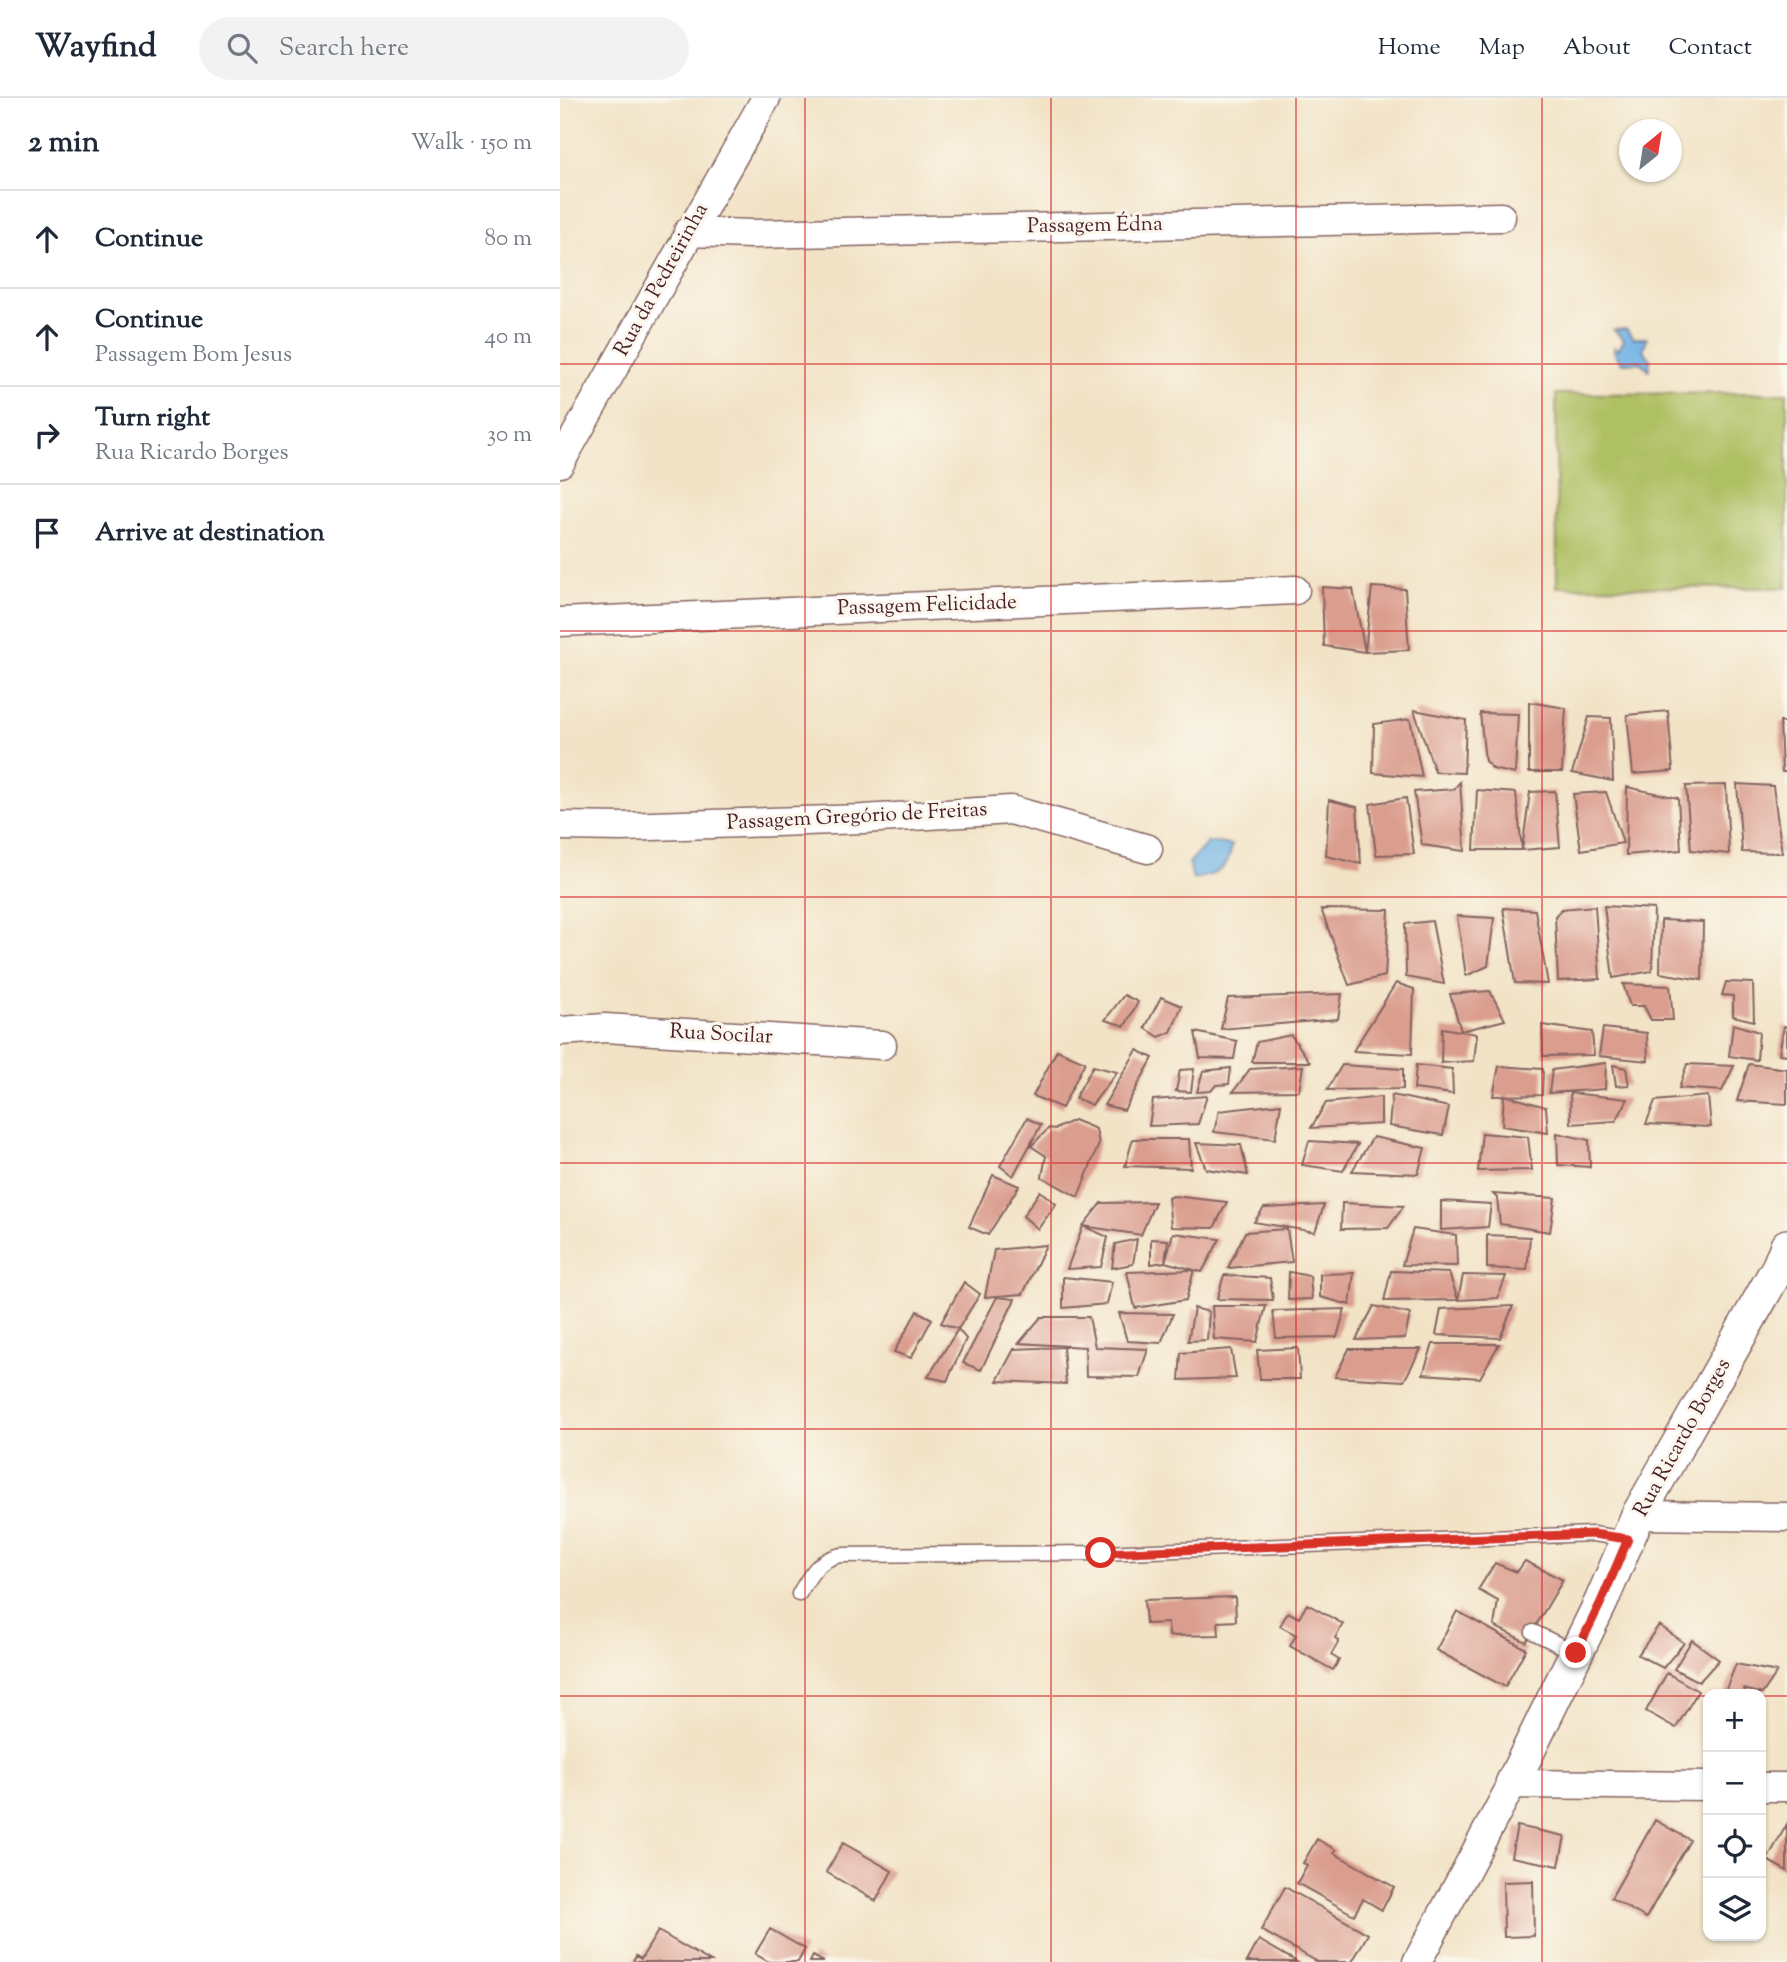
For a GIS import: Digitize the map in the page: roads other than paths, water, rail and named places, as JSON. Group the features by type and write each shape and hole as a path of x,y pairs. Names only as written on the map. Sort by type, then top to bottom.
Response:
{"street":[{"name":"Rua da Pedreirinha","path":"561,460 766,98"},
{"name":"Passagem Édna","path":"688,232 752,234 1501,217"},
{"name":"Passagem Felicidade","path":"560,622 1295,590"},
{"name":"Passagem Gregório de Freitas","path":"560,826 729,823 1011,810 1148,849"},
{"name":"Rua Socilar","path":"560,1031 605,1028 882,1045"},
{"name":"Rua Ricardo Borges","path":"1512,1784 1601,1602 1633,1527 1779,1266 1787,1246"},
{"path":"1633,1527 1787,1517"},
{"path":"1417,1962 1512,1784 1703,1786"},
{"path":"1766,1787 1787,1787"}],"lane":[{"path":"799,1594 816,1565 827,1558 841,1555 1088,1553 1593,1534 1633,1527"},
{"path":"1533,1632 1576,1653"}],"water":[{"path":"1626,329 1633,338 1647,338 1643,350 1650,359 1649,370 1640,362 1622,363 1614,352 1614,347 1619,349 1624,340 1614,330"},
{"path":"1208,842 1232,845 1228,861 1215,873 1193,879 1189,863"}]}
